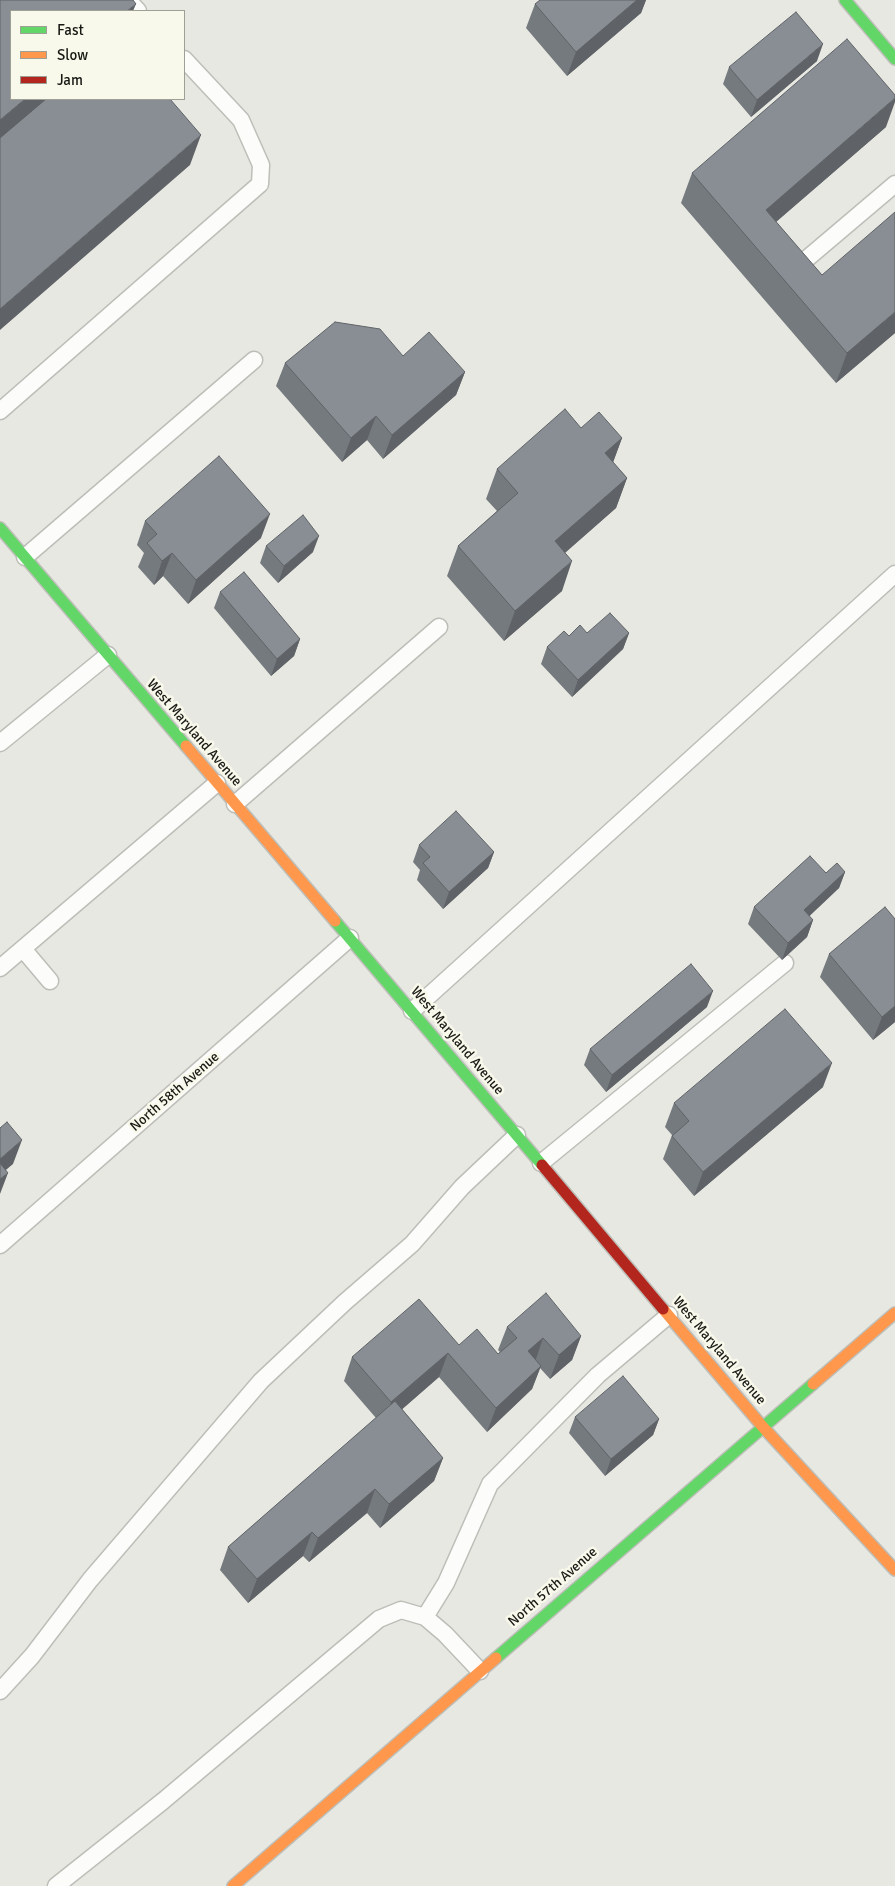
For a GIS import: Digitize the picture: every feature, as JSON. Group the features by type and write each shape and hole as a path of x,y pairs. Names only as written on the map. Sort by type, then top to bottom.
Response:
{"street":[{"path":"845,0 895,59"},
{"name":"West Maryland Avenue","path":"1,532 25,557 350,938 762,1426 895,1570"},
{"name":"North 57th Avenue","path":"233,1886 762,1426 895,1313"}],"lane":[{"path":"128,0 137,10"},
{"path":"0,411 260,184 261,165 242,120 185,60"},
{"path":"803,262 895,184"},
{"path":"25,557 254,360"},
{"path":"412,1011 895,574"},
{"path":"235,804 439,627"},
{"path":"0,743 108,655"},
{"path":"0,968 217,783"},
{"name":"North 58th Avenue","path":"0,1245 350,938"},
{"path":"23,949 50,981"},
{"path":"541,1163 786,963"},
{"path":"0,1690 32,1656 90,1580 261,1381 345,1302 412,1244 462,1187 517,1135"},
{"path":"425,1617 446,1583 490,1484 598,1374 669,1315"},
{"path":"56,1886 163,1801 379,1619 401,1610 425,1617 445,1634 480,1671"}],"building":[{"path":"0,0 133,0 136,4 128,10 10,10 10,100 24,100 0,120"},
{"path":"540,0 637,0 576,52 535,4"},
{"path":"796,12 823,44 757,100 729,67"},
{"path":"847,39 895,95 895,98 766,210 822,275 895,212 895,312 847,353 692,173"},
{"path":"45,100 171,100 201,135 0,309 0,138"},
{"path":"335,322 380,329 403,356 429,332 465,372 392,435 376,416 351,438 285,363"},
{"path":"565,409 581,428 599,412 622,438 605,453 627,478 555,541 572,561 515,611 458,546 518,493 497,469"},
{"path":"219,456 270,514 196,580 172,553 162,561 147,543 157,534 145,521"},
{"path":"303,515 319,536 284,566 266,546"},
{"path":"244,572 300,639 277,659 220,592"},
{"path":"610,613 629,633 578,680 547,647 564,631 569,636 580,625 587,633"},
{"path":"456,811 494,852 449,892 423,863 430,857 419,845"},
{"path":"810,856 826,873 837,863 845,872 804,910 813,920 788,943 754,907"},
{"path":"885,907 895,919 895,1006 882,1017 829,954"},
{"path":"691,964 713,991 612,1075 590,1049"},
{"path":"785,1009 832,1063 703,1172 672,1136 689,1121 674,1103"},
{"path":"7,1122 22,1140 0,1159 0,1128"},
{"path":"0,1163 8,1173 0,1179"},
{"path":"546,1293 581,1336 559,1355 543,1338 528,1351 541,1366 496,1408 448,1353 391,1402 352,1357 419,1299 459,1345 477,1329 498,1354 517,1338 507,1327"},
{"path":"623,1376 659,1419 611,1459 575,1417"},
{"path":"395,1401 443,1458 389,1504 375,1489 318,1538 312,1532 257,1579 228,1547"}],"traffic: fast":[{"path":"845,0 895,59"},
{"path":"0,528 186,746"},
{"path":"335,921 542,1165"},
{"path":"496,1658 813,1384"}],"traffic: slow":[{"path":"186,746 335,921"},
{"path":"663,1309 762,1426 895,1570"},
{"path":"813,1384 895,1313"},
{"path":"233,1886 496,1658"}],"traffic: jam":[{"path":"542,1165 663,1309"}]}
